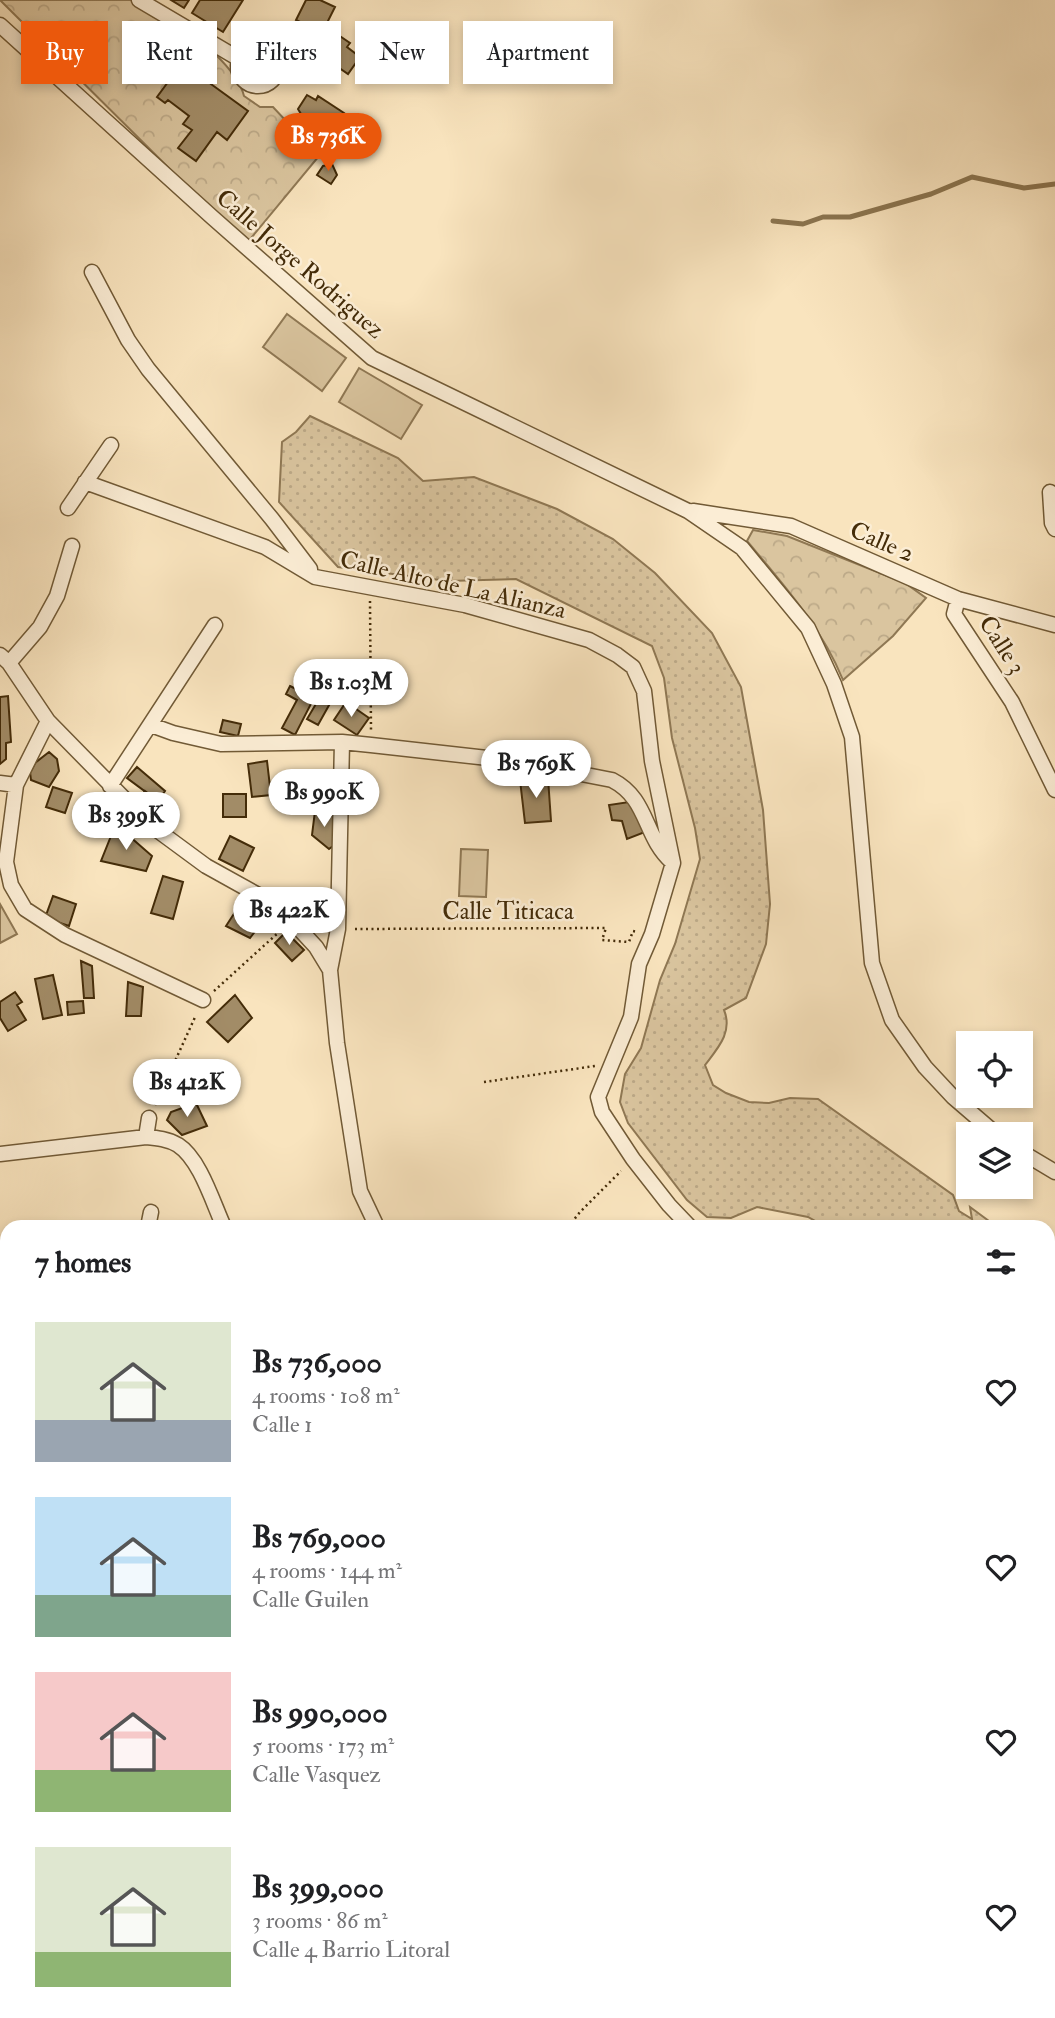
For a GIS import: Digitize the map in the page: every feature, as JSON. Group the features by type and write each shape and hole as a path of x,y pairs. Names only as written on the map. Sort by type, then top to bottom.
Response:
{"street":[{"path":"139,0 231,55"},
{"name":"Calle Jorge Rodriguez","path":"0,24 372,358 688,511"},
{"path":"92,272 128,340 148,369 272,519 315,576"},
{"path":"68,509 111,445"},
{"name":"Calle Alto de La Alianza","path":"85,482 265,547 315,576 465,606 589,640 633,667 644,691 652,761 673,863 652,934 639,964 631,1017 598,1097 601,1112 633,1159 683,1220"},
{"path":"1050,492 1052,523 1055,529"},
{"path":"688,511 743,548 808,628 834,684 852,737 872,963 892,1020 925,1068 982,1122"},
{"name":"Calle 2","path":"688,511 791,526 958,598 1055,625"},
{"path":"72,546 57,596 40,627 4,659 48,721 149,824 206,866 260,895 292,920 316,947 330,970"},
{"name":"Calle 3","path":"958,598 954,614 1012,702 1055,790"},
{"path":"110,786 215,625"},
{"path":"48,721 16,785 6,862 11,885 25,909 65,935 203,1000"},
{"path":"151,725 221,744 371,744 514,761 612,780 625,787 638,802 656,845 673,863"},
{"path":"342,742 338,929 330,970 337,1043 360,1191 374,1220"},
{"path":"0,783 16,785"},
{"path":"146,1137 149,1118"},
{"path":"0,1154 146,1137 173,1142 191,1157 221,1220"},
{"path":"1033,1159 1055,1172"}],"path":[{"path":"370,587 371,744"},
{"name":"Calle Titicaca","path":"338,929 606,928 602,940 629,942 633,931 652,934"},
{"path":"484,1082 538,1076 585,1066 609,1066"},
{"path":"574,1220 633,1159"}],"green space":[{"path":"0,0 150,0 176,21 122,21 122,84 217,84 217,56 231,71 231,84 239,84 244,96 260,107 273,107 319,156 247,243 84,84 108,84 108,21 21,21"},
{"path":"287,314 346,358 322,391 263,347"},
{"path":"359,368 422,405 401,439 339,402"},
{"path":"310,416 398,458 423,481 474,477 557,509 613,539 655,573 712,633 741,687 763,810 770,904 766,944 746,998 724,1010 727,1025 725,1033 705,1065 713,1085 749,1102 769,1103 790,1098 818,1099 953,1195 959,1211 972,1219 970,1207 988,1220 813,1220 757,1207 731,1218 707,1217 687,1200 628,1123 620,1102 625,1074 641,1048 660,980 675,944 700,859 695,828 672,738 664,678 652,646 516,579 448,581 338,567 279,502 282,442 296,432"},
{"path":"753,530 787,536 905,583 926,598 893,636 843,680 813,625 747,541"},
{"path":"461,849 488,850 486,897 459,896"},
{"path":"0,904 17,934 0,943"}],"building":[{"path":"171,0 189,0 184,8"},
{"path":"200,0 243,0 223,32 217,28 217,21 205,21 192,13"},
{"path":"306,0 320,0 335,7 328,21 296,20"},
{"path":"341,37 350,43 347,47 355,53 355,64 348,74 341,69"},
{"path":"167,84 211,84 248,111 227,140 217,132 196,161 178,148 192,130 183,124 189,116 168,100 165,103 157,97"},
{"path":"307,95 316,100 318,96 344,113 325,143 295,123 301,114 298,109"},
{"path":"332,164 337,175 331,184 317,175 323,166"},
{"path":"290,686 314,698 295,735 282,728 297,700 286,694"},
{"path":"323,692 333,698 318,725 307,719"},
{"path":"8,696 11,742 6,743 6,759 0,764 0,697"},
{"path":"346,702 369,718 357,735 334,720"},
{"path":"223,720 241,724 238,736 220,732"},
{"path":"49,752 57,759 59,771 49,787 31,780 30,772 35,763"},
{"path":"267,761 271,795 252,797 248,764"},
{"path":"137,767 165,791 158,801 127,778"},
{"path":"548,778 551,821 525,823 520,780"},
{"path":"311,785 335,795 335,814 303,801"},
{"path":"53,787 72,793 65,813 46,807"},
{"path":"145,791 158,801 147,814 135,804"},
{"path":"223,794 246,794 246,817 223,817"},
{"path":"629,802 645,832 627,839 622,821 612,820 609,805"},
{"path":"315,811 335,817 333,846 329,849 312,835"},
{"path":"120,828 152,856 146,871 101,861 111,836"},
{"path":"230,836 254,848 243,871 219,859"},
{"path":"163,876 183,882 173,919 151,913"},
{"path":"53,896 76,904 69,926 45,918"},
{"path":"239,906 266,917 250,938 226,926"},
{"path":"286,932 304,950 292,961 275,943"},
{"path":"81,961 92,966 94,998 84,998"},
{"path":"53,975 62,1015 43,1019 35,979"},
{"path":"128,982 143,987 141,1016 126,1016"},
{"path":"15,992 22,1002 17,1005 26,1020 8,1031 0,1018 0,1002"},
{"path":"235,995 252,1018 228,1042 207,1022"},
{"path":"83,1001 84,1013 68,1015 67,1002"},
{"path":"196,1103 207,1126 182,1135 167,1120 171,1112"}],"waterway":[{"path":"773,221 803,224 823,217 850,217 931,194 972,177 1024,188 1055,184"}]}
